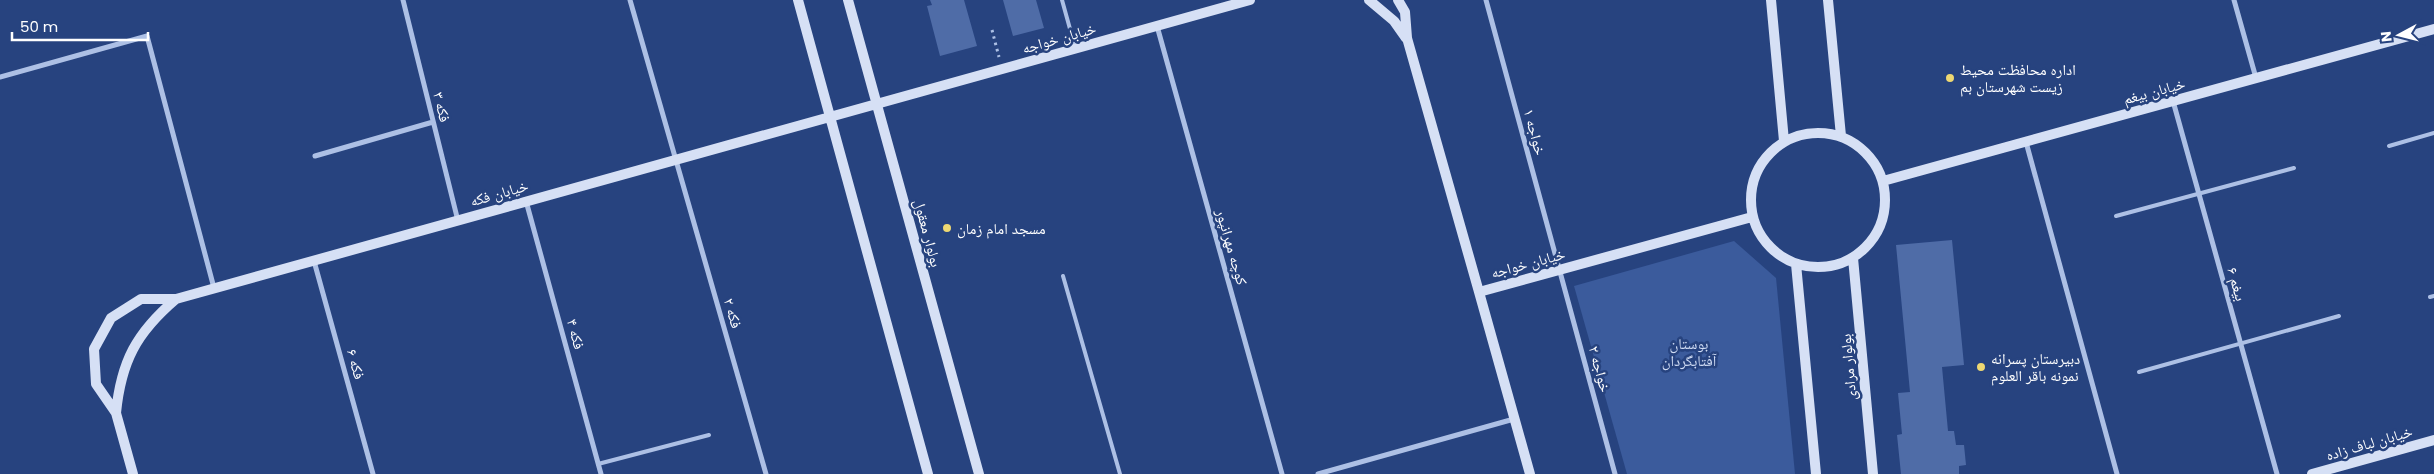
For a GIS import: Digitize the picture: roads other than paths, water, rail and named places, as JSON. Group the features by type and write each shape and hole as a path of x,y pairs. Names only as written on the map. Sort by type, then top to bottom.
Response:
{"street":[{"name":"فکه ۳","path":"403,0 458,220"},
{"name":"فکه ۲","path":"630,0 766,474"},
{"path":"798,0 928,474"},
{"name":"بولوار معقول","path":"848,0 979,474"},
{"name":"خیابان خواجه","path":"831,117 1250,0"},
{"name":"خیابان خواجه","path":"1369,0 1394,21 1407,38"},
{"name":"خیابان خواجه","path":"1398,0 1405,12 1407,38 1479,292 1752,217"},
{"name":"خواجه ۱","path":"1486,0 1560,270"},
{"path":"1771,0 1784,140"},
{"path":"1828,0 1841,136"},
{"path":"2234,0 2256,78"},
{"name":"کوچه مهرانپور","path":"1157,26 1282,474"},
{"name":"خیابان بیغم","path":"1883,181 2434,29"},
{"path":"0,77 146,36 214,288"},
{"name":"بیغم ۶","path":"2173,101 2277,474"},
{"name":"خیابان فکه","path":"176,299 831,117"},
{"path":"315,156 433,122"},
{"path":"1822,132 1841,136 1855,143 1877,166 1883,181 1885,198 1883,216 1877,232 1853,258 1834,265 1815,267 1796,264 1768,246 1758,232 1752,217 1750,199 1753,182 1759,165 1770,151 1784,140 1802,134 1822,132"},
{"path":"2026,142 2117,474"},
{"name":"فکه ۴","path":"526,201 601,474"},
{"name":"بولوار مرادی","path":"1853,258 1873,474"},
{"name":"فکه ۶","path":"314,260 374,474"},
{"path":"1796,264 1816,474"},
{"name":"خواجه ۲","path":"1560,270 1615,474"},
{"path":"1479,292 1530,474"},
{"path":"133,474 116,414 96,384 94,349 111,318 141,299 176,299"},
{"path":"116,414 119,387 130,353 139,337 155,316 176,299"},
{"path":"1318,474 1515,419"},
{"name":"خیابان لباف زاده","path":"2312,474 2434,440"}],"lane":[{"path":"1062,0 1075,49"},
{"path":"2389,146 2434,133"},
{"path":"2116,216 2294,168"},
{"path":"1063,276 1120,474"},
{"path":"2139,372 2339,316"},
{"path":"598,464 709,435"}],"place":[{"name":"اداره محافظت محیط زیست شهرستان بم","path":"1950,78"},
{"name":"مسجد امام زمان","path":"947,228"},
{"name":"دبیرستان پسرانه نمونه باقر العلوم","path":"1981,367"}],"park label":[{"name":"بوستان آفتابگردان","path":"1689,352"}]}
